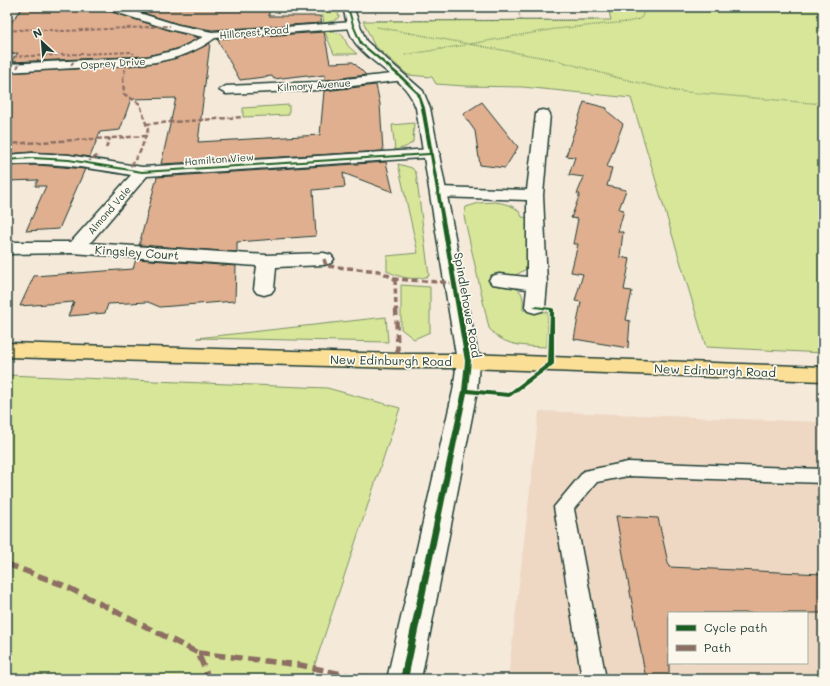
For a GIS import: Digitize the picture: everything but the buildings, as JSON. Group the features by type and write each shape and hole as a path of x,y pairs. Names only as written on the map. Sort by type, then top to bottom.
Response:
{"main road":[{"name":"New Edinburgh Road","path":"7,350 398,361 468,361 823,374"}],"street":[{"name":"Hillcrest Road","path":"113,7 176,28 212,35 246,34 351,18"},
{"name":"Spindlehowe Road","path":"351,18 361,43 402,77 418,94 423,108 468,361 465,391 404,679"},
{"name":"Osprey Drive","path":"7,68 147,61 164,58 191,49 212,35"},
{"name":"Kilmory Avenue","path":"226,90 317,86 402,77"},
{"path":"535,307 537,284 535,195 543,114"},
{"name":"Hamilton View","path":"7,160 32,158 69,160 142,172 432,154"},
{"name":"Almond Vale","path":"77,247 142,172"},
{"path":"439,192 535,195"},
{"name":"Kingsley Court","path":"7,248 44,246 77,247 267,261 324,259"},
{"path":"264,289 267,261"},
{"path":"499,280 537,284"}],"lane":[{"path":"594,679 564,507 591,476 628,469 823,476"}],"path":[{"path":"514,7 518,7 521,20"},
{"path":"381,59 555,29 627,22 640,19 643,15 644,7"},
{"path":"351,18 376,27 556,60 619,78 675,91 823,104"},
{"path":"351,18 594,20"}],"shaded area":[{"path":"539,411 823,422 823,679 508,679"}],"green space":[{"path":"321,7 337,7 339,17 334,21 324,23"},
{"path":"608,7 823,7 823,353 706,347 631,98 523,87 436,84 432,77 408,75 374,45 363,21 611,20"},
{"path":"324,30 342,34 348,46 357,54 334,54"},
{"path":"289,105 289,115 243,117 243,108"},
{"path":"414,123 413,142 406,147 395,150 392,125"},
{"path":"398,164 412,168 416,173 429,276 423,278 408,278 387,271 387,256 418,253"},
{"path":"494,202 511,206 518,210 522,217 529,218 526,269 516,275 494,274 493,285 517,289 520,291 523,301 523,310 548,312 547,347 523,346 508,342 501,339 489,328 464,216 466,207 479,203"},
{"path":"401,285 430,287 430,332 414,339 401,329"},
{"path":"386,317 388,342 197,338"},
{"path":"7,375 327,388 400,408 310,679 7,679"}],"marked path":[{"path":"7,31 32,29 64,31 170,26"},
{"path":"7,57 131,52 134,54"},
{"path":"128,170 140,152 148,130 140,104 124,94 123,85 125,70 132,58"},
{"path":"71,65 74,61"},
{"path":"17,68 20,63"},
{"path":"146,124 243,117"},
{"path":"7,144 147,136"},
{"path":"106,148 110,138"},
{"path":"87,163 98,155"},
{"path":"324,259 326,266 379,271 395,279 453,283"},
{"path":"395,279 398,361"},
{"path":"7,564 63,585 198,653 209,679"},
{"path":"198,653 300,665 351,676 389,679"}],"cycle path":[{"path":"348,7 353,25 361,43 401,77 418,94 423,108 468,361 465,391 404,679"},
{"path":"7,160 32,158 69,160 142,172 432,154"},
{"path":"465,391 509,395 551,364 552,309 535,307"}]}
